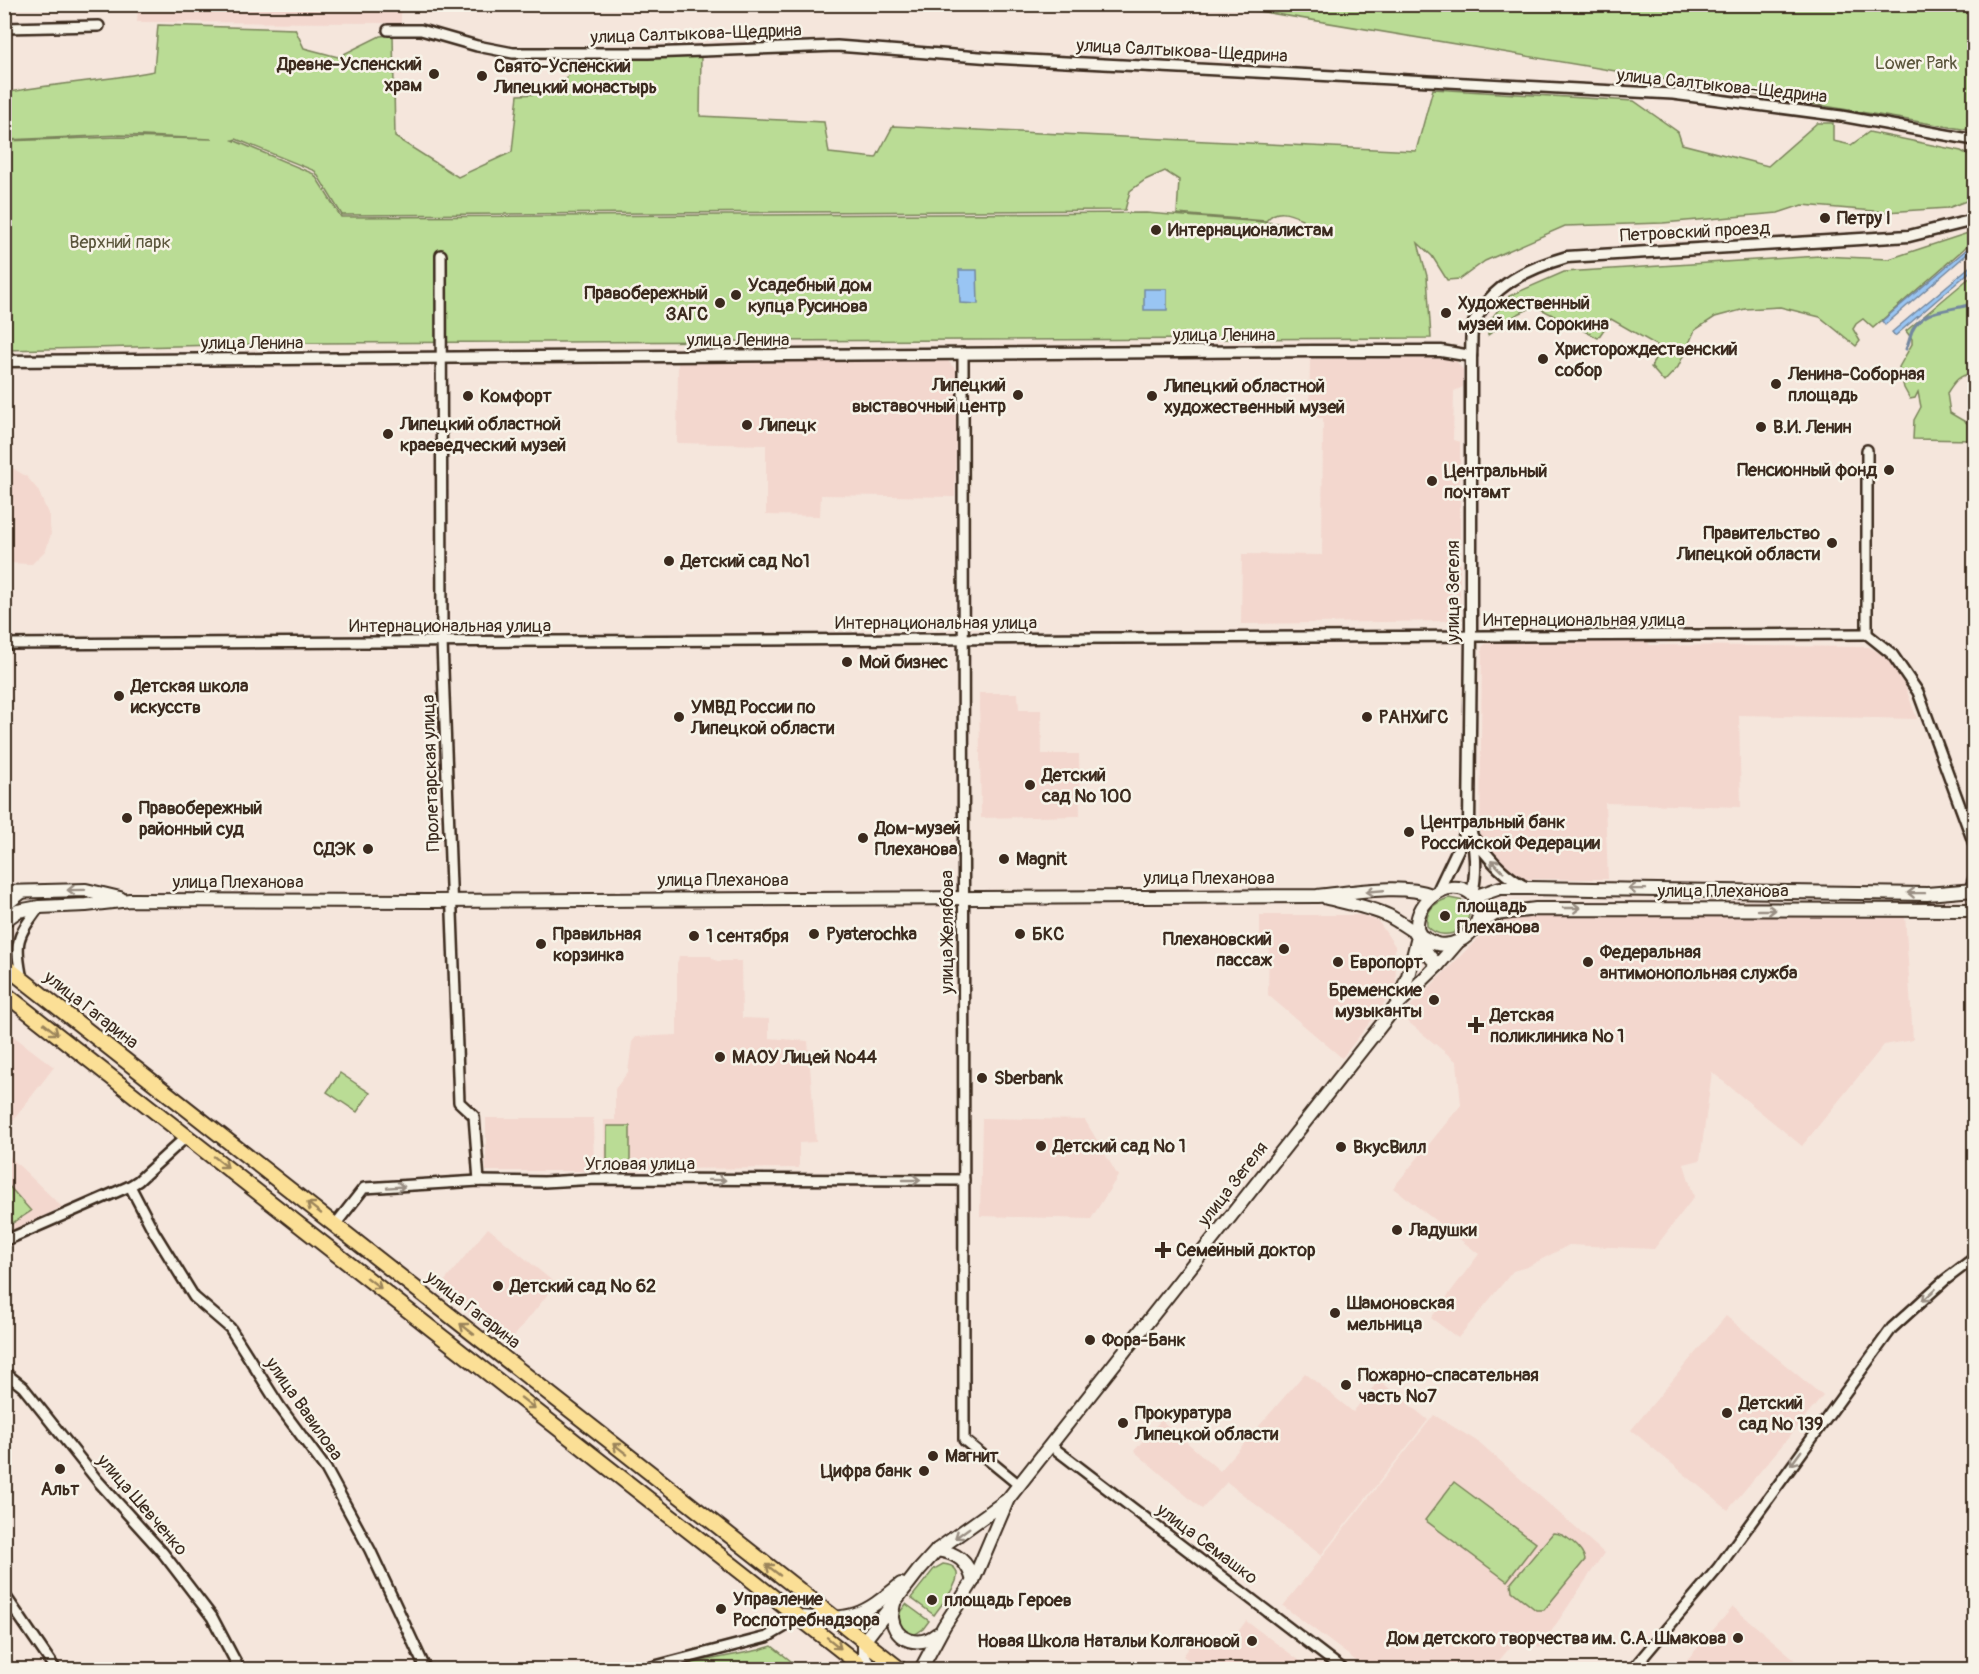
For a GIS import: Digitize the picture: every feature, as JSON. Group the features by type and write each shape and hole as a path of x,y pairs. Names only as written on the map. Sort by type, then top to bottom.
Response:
{"main road":[{"name":"улица Плеханова","path":"1473,895 1500,888 1927,894 1972,890"},
{"path":"1419,933 1438,944 1457,943 1466,937 1476,926 1478,906 1473,895 1462,889 1435,893 1418,917 1417,927 1423,947 1438,965"},
{"name":"улица Плеханова","path":"4,892 86,890 130,900"},
{"name":"улица Плеханова","path":"4,921 18,911 39,907 130,900 1317,896 1400,890 1435,893"},
{"path":"4,906 22,892"},
{"name":"улица Плеханова","path":"1317,896 1378,911 1419,933"},
{"name":"улица Плеханова","path":"1476,926 1495,914 1544,908 1974,910"},
{"name":"улица Зегеля","path":"1397,1005 1408,976 1419,933"},
{"name":"улица Зегеля","path":"1008,1499 1397,1005 1457,943"},
{"name":"улица Гагарина","path":"4,965 901,1670"},
{"path":"4,993 868,1670"},
{"path":"187,1136 196,1128 210,1126"},
{"path":"868,1670 864,1656 864,1641 919,1570 937,1550 1008,1499"},
{"path":"923,1670 922,1667 940,1632 973,1581 1008,1499"},
{"path":"937,1550 950,1552 962,1559 970,1569 973,1581"},
{"path":"801,1617 836,1619 853,1616 875,1605 919,1570"},
{"path":"894,1601 892,1618 898,1633 905,1638 912,1642 928,1642 940,1632"}],"street":[{"path":"4,28 99,26"},
{"name":"улица Салтыкова-Щедрина","path":"388,30 421,30 469,44 513,53 648,53 837,46 992,58 1672,94 1841,116 1974,140"},
{"name":"Петровский проезд","path":"1471,356 1473,325 1485,304 1497,290 1540,264 1567,256 1909,236 1974,219"},
{"name":"Пролетарская улица","path":"441,255 442,642 459,1102 474,1116 479,1181"},
{"name":"улица Ленина","path":"4,361 1441,351 1471,356"},
{"name":"улица Желябова","path":"963,353 964,1440 1019,1485"},
{"name":"улица Зегеля","path":"1435,893 1468,826 1471,356"},
{"path":"1867,450 1867,634 1892,654 1918,692 1974,844"},
{"name":"Интернациональная улица","path":"4,645 1867,634"},
{"name":"улица Зегеля","path":"1468,826 1473,837 1510,879 1528,888"},
{"name":"улица Зегеля","path":"1473,837 1473,895"},
{"path":"1972,890 1974,878"},
{"name":"улица Гагарина","path":"22,979 16,952 22,930 39,907"},
{"path":"4,1241 138,1181 187,1136"},
{"name":"Угловая улица","path":"335,1225 364,1188 479,1181 544,1182 596,1179 964,1180"},
{"name":"улица Вавилова","path":"129,1186 194,1297 230,1328 280,1407 326,1469 370,1550 426,1670"},
{"path":"1632,1670 1718,1568 1892,1328 1945,1280 1974,1258"},
{"name":"улица Шевченко","path":"4,1372 23,1387 97,1480 163,1553 212,1617 240,1670"},
{"name":"улица Семашко","path":"1050,1445 1344,1670"},
{"path":"4,1594 57,1670"},
{"path":"640,1670 767,1637 801,1617"}],"shaded area":[{"path":"138,5 401,5 401,23 137,22"},
{"path":"1454,358 1463,370 1463,387 1454,391 1453,440 1460,442 1460,610 1449,621 1241,624 1242,554 1322,555 1323,418 1309,417 1310,359"},
{"path":"948,361 957,371 955,497 821,495 820,516 766,515 766,445 677,443 678,362"},
{"path":"5,467 11,467 27,477 38,490 49,516 51,534 46,550 32,564 5,563"},
{"path":"1491,638 1648,638 1649,645 1869,647 1888,658 1905,686 1917,719 1739,715 1741,807 1605,803 1608,879 1520,879 1500,866 1480,839 1482,647"},
{"name":"Детский сад № 100","path":"979,693 1018,693 1019,710 1041,710 1042,754 1079,754 1080,816 981,818"},
{"path":"1260,915 1361,915 1378,921 1395,946 1396,982 1382,1007 1342,1058 1268,995 1269,940 1260,940"},
{"path":"1516,915 1905,915 1913,1040 1884,1045 1802,1146 1712,1072 1700,1160 1684,1164 1694,1197 1654,1249 1569,1245 1527,1267 1513,1271 1458,1338 1431,1318 1479,1254 1393,1188 1461,1105 1457,1062 1401,1016 1498,918"},
{"name":"МАОУ Лицей №44","path":"679,956 711,956 717,961 741,961 742,1018 769,1019 769,1038 808,1041 816,1142 799,1143 799,1168 605,1169 604,1120 615,1120 615,1089 628,1072 632,1042 636,1037 677,1035 677,962"},
{"path":"4,1029 54,1067 5,1131 4,1131"},
{"path":"486,1118 593,1118 594,1171 486,1171"},
{"name":"Детский сад № 1","path":"982,1118 1085,1120 1118,1176 1091,1219 980,1216"},
{"path":"4,1151 62,1207 5,1235 4,1235"},
{"name":"Детский сад № 62","path":"488,1228 556,1284 508,1344 439,1288"},
{"name":"Детский сад № 139","path":"1726,1316 1823,1396 1728,1510 1631,1430"},
{"path":"1305,1373 1353,1412 1379,1380 1428,1420 1321,1555 1227,1482 1202,1509 1134,1451 1161,1420 1220,1471"},
{"path":"1434,1415 1480,1443 1604,1553 1540,1648 1522,1633 1492,1669 1367,1669 1283,1606"},
{"name":"Дом детского творчества им. С.А. Шмакова","path":"1733,1607 1806,1669 1679,1669"},
{"name":"Новая Школа Натальи Колгановой","path":"1246,1621 1311,1669 1201,1669 1183,1656 1201,1632 1225,1649"}],"green space":[{"name":"Lower Park","path":"1222,5 1974,5 1974,131"},
{"name":"Верхний парк","path":"158,25 295,29 304,48 338,57 380,36 393,35 395,137 458,177 512,152 518,95 559,93 577,58 701,54 700,116 824,122 829,153 876,158 893,126 1416,151 1433,89 1634,101 1678,132 1682,144 1768,166 1817,123 1833,123 1833,141 1851,145 1869,132 1961,151 1974,158 1974,198 1948,208 1886,212 1802,205 1778,213 1663,223 1565,226 1485,261 1460,279 1447,280 1432,256 1418,243 1427,276 1431,338 310,343 5,350 4,141 119,137 212,139 120,135 5,140 5,93 154,71","holes":["236,139 315,171 342,215 1125,210 1130,191 1145,180 1165,171 1179,180 1177,214 1266,221 1274,214 1283,213 1302,219 1301,225 1146,213 341,217 314,174 233,140"]},
{"path":"1974,231 1974,240 1873,328 1863,319 1856,324 1853,329 1860,341 1856,346 1820,317 1780,307 1745,309 1715,317 1695,330 1678,367 1664,382 1651,367 1660,347 1611,319 1598,338 1535,306 1516,315 1488,335 1488,323 1509,296 1564,272 1820,256 1889,259"},
{"path":"1974,274 1974,374 1961,377 1947,393 1950,413 1974,427 1974,440 1913,439 1914,420 1921,407 1918,392 1915,398 1910,399 1904,388 1899,367 1912,344 1912,339 1906,331"},
{"path":"1449,898 1464,901 1469,917 1460,930 1444,934 1435,932 1427,926 1429,911 1435,904"},
{"path":"340,1073 370,1093 357,1112 327,1092"},
{"path":"607,1126 630,1126 630,1163 607,1163"},
{"path":"8,1185 31,1211 5,1228 5,1189"},
{"path":"1454,1482 1536,1543 1507,1581 1425,1520"},
{"path":"1553,1533 1573,1542 1584,1555 1585,1560 1544,1610 1536,1610 1512,1591 1511,1583"},
{"path":"943,1564 952,1567 957,1572 957,1578 934,1615 911,1598 934,1569"},
{"path":"906,1604 929,1621 914,1635 905,1634 898,1623 900,1612"},
{"path":"772,1646 801,1669 657,1670 759,1650"}],"water":[{"path":"1974,243 1974,248 1885,325 1882,321"},
{"path":"1974,263 1974,268 1895,336 1892,332"},
{"path":"959,270 977,270 978,304 960,303"},
{"path":"1144,289 1167,289 1167,310 1144,310"}],"waterway":[{"path":"1906,349 1912,331 1924,317 1974,303"}],"place":[{"name":"Древне-Успенский храм","path":"434,74"},
{"name":"Свято-Успенский Липецкий монастырь","path":"482,76"},
{"name":"Петру I","path":"1825,218"},
{"name":"Интернационалистам","path":"1156,230"},
{"name":"Усадебный дом купца Русинова","path":"736,295"},
{"name":"Правобережный ЗАГС","path":"720,303"},
{"name":"Художественный музей им. Сорокина","path":"1446,313"},
{"name":"Христорождественский собор","path":"1543,359"},
{"name":"Ленина-Соборная площадь","path":"1776,384"},
{"name":"Липецкий выставочный центр","path":"1018,395"},
{"name":"Комфорт","path":"468,396"},
{"name":"Липецкий областной художественный музей","path":"1152,396"},
{"name":"Липецк","path":"747,425"},
{"name":"В.И. Ленин","path":"1761,427"},
{"name":"Липецкий областной краеведческий музей","path":"388,434"},
{"name":"Пенсионный фонд","path":"1889,470"},
{"name":"Центральный почтамт","path":"1432,481"},
{"name":"Правительство Липецкой области","path":"1832,543"},
{"name":"Детский сад №1","path":"669,561"},
{"name":"Мой бизнес","path":"847,662"},
{"name":"Детская школа искусств","path":"119,696"},
{"name":"УМВД России по Липецкой области","path":"679,717"},
{"name":"РАНХиГС","path":"1367,717"},
{"name":"Детский сад № 100","path":"1030,785"},
{"name":"Правобережный районный суд","path":"127,818"},
{"name":"Центральный банк Российской Федерации","path":"1409,832"},
{"name":"Дом-музей Плеханова","path":"863,838"},
{"name":"СДЭК","path":"368,849"},
{"name":"Magnit","path":"1004,859"},
{"name":"площадь Плеханова","path":"1445,916"},
{"name":"Pyaterochka","path":"814,934"},
{"name":"БКС","path":"1020,934"},
{"name":"1 сентября","path":"694,936"},
{"name":"Правильная корзинка","path":"541,944"},
{"name":"Плехановский пассаж","path":"1284,949"},
{"name":"Европорт","path":"1338,962"},
{"name":"Федеральная антимонопольная служба","path":"1588,962"},
{"name":"Бременские музыканты","path":"1434,1000"},
{"name":"Детская поликлиника № 1","path":"1476,1025"},
{"name":"МАОУ Лицей №44","path":"720,1057"},
{"name":"Sberbank","path":"982,1078"},
{"name":"Детский сад № 1","path":"1041,1146"},
{"name":"ВкусВилл","path":"1341,1147"},
{"name":"Ладушки","path":"1397,1230"},
{"name":"Семейный доктор","path":"1163,1250"},
{"name":"Детский сад № 62","path":"498,1286"},
{"name":"Шамоновская мельница","path":"1335,1313"},
{"name":"Фора-Банк","path":"1090,1340"},
{"name":"Пожарно-спасательная часть №7","path":"1346,1385"},
{"name":"Детский сад № 139","path":"1727,1413"},
{"name":"Прокуратура Липецкой области","path":"1123,1423"},
{"name":"Магнит","path":"933,1456"},
{"name":"Альт","path":"60,1469"},
{"name":"Цифра банк","path":"924,1471"},
{"name":"площадь Героев","path":"932,1600"},
{"name":"Управление Роспотребнадзора","path":"721,1609"},
{"name":"Дом детского творчества им. С.А. Шмакова","path":"1738,1638"},
{"name":"Новая Школа Натальи Колгановой","path":"1252,1641"}]}
